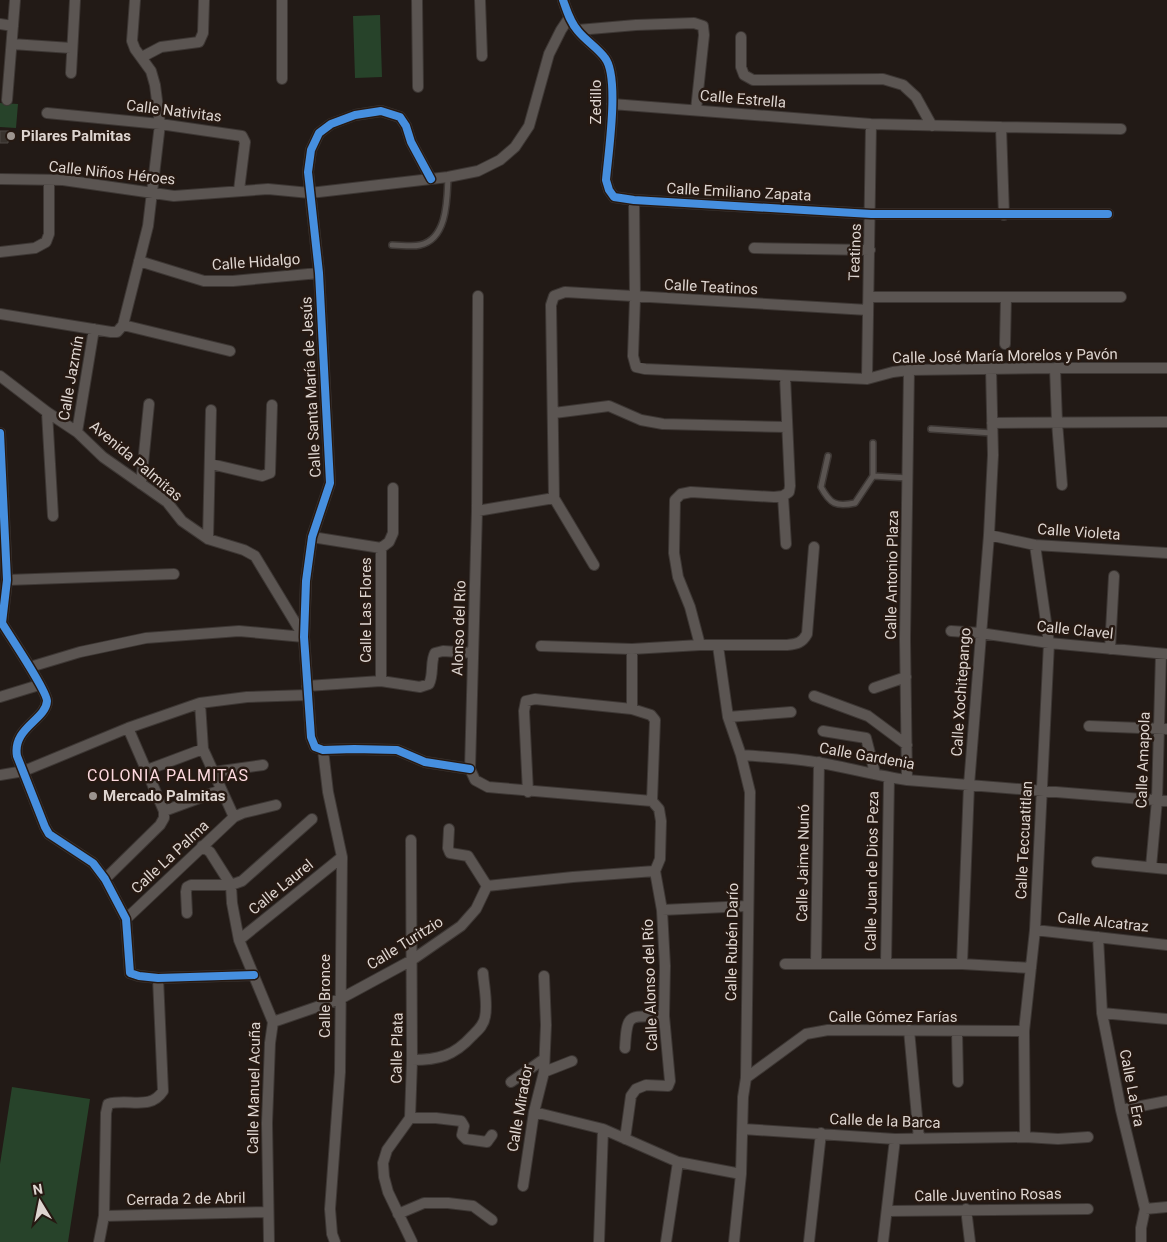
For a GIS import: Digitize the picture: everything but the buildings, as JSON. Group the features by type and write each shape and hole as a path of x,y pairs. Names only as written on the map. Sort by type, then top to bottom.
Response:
{"street":[{"path":"8,100 15,0"},
{"path":"70,73 75,0"},
{"path":"120,328 148,226 160,124 155,85 151,71 135,49 132,41 134,0"},
{"path":"142,57 161,47 199,42 203,33 204,0"},
{"path":"282,0 282,78"},
{"path":"417,0 418,87"},
{"path":"480,0 482,56"},
{"name":"Zedillo","path":"563,0 569,18 606,60 611,76 612,104 606,180 609,190"},
{"name":"Calle Niños Héroes","path":"0,179 63,180 174,196 268,189 310,193 448,177 478,171 500,160 515,146 529,126 548,54 569,18"},
{"path":"578,30 694,23 703,26 704,35 696,110"},
{"path":"0,24 13,26"},
{"path":"741,37 741,67 744,76 753,80 883,79 903,85 916,97 932,126"},
{"path":"12,44 72,48"},
{"name":"Calle Estrella","path":"612,104 871,124 1121,129"},
{"name":"Calle Santa María de Jesús","path":"323,750 315,747 311,737 304,637 306,581 312,537 330,483 319,273 308,172 311,150 318,133 331,124 355,115 381,111 400,117 431,179"},
{"name":"Calle Nativitas","path":"47,113 160,124 242,136 245,142 239,190"},
{"name":"Teatinos","path":"867,379 871,124"},
{"path":"1002,127 1004,215"},
{"path":"0,252 35,248 46,242 49,234 48,180"},
{"name":"Calle Emiliano Zapata","path":"609,190 614,197 634,200 871,214 1108,214"},
{"path":"634,200 635,298"},
{"path":"754,248 870,250"},
{"name":"Calle Hidalgo","path":"138,261 204,281 233,282 319,273"},
{"name":"Calle Teatinos","path":"554,413 551,305 554,296 565,292 635,298 868,310"},
{"name":"Alonso del Río","path":"470,770 477,511 478,296"},
{"path":"1005,344 1006,297"},
{"path":"868,298 1121,297"},
{"name":"Calle José María Morelos y Pavón","path":"635,298 633,356 636,367 645,369 867,379 909,370 1167,368"},
{"path":"0,314 94,329 120,328 230,350"},
{"name":"Calle Jazmín","path":"77,432 94,329"},
{"name":"Calle Xochitepango","path":"962,964 969,785 989,535 993,455 991,368"},
{"path":"1055,368 1062,486"},
{"name":"Calle Antonio Plaza","path":"907,780 905,639 909,370"},
{"name":"Avenida Palmitas","path":"0,376 77,432 103,457 167,502 182,521 208,539 244,550 255,556 304,637"},
{"path":"700,645 690,607 678,578 674,553 675,500 681,494 691,492 774,498 789,492 785,376"},
{"path":"141,484 149,404"},
{"path":"211,464 262,476 270,473 272,405"},
{"path":"594,565 554,498 554,413 609,406 641,420 663,424 787,427"},
{"path":"208,539 211,410"},
{"path":"47,412 53,516"},
{"path":"992,428 1057,422 1167,422"},
{"path":"0,433 7,580 1,623 46,694 47,702 44,709 20,737 16,746 17,756 49,834 93,863 104,879 126,919 130,973 158,978 254,975"},
{"path":"381,548 389,542 393,534 393,488"},
{"path":"783,496 786,544"},
{"path":"477,511 554,498"},
{"name":"Calle Violeta","path":"989,535 1035,545 1167,552"},
{"name":"Calle Las Flores","path":"312,537 381,548 381,681"},
{"name":"Calle Teccuatitlan","path":"1025,1138 1024,1031 1035,930 1049,643 1035,545"},
{"path":"541,646 632,649 700,645 787,645 804,641 809,625 814,547"},
{"path":"7,580 174,574"},
{"path":"1110,649 1114,576"},
{"name":"Calle Clavel","path":"951,631 1164,654"},
{"path":"30,667 80,652 146,638 239,632 304,637"},
{"name":"Calle Rubén Darío","path":"718,646 728,717 741,755 750,792 746,1078 741,1174 734,1242"},
{"path":"632,649 632,709"},
{"path":"0,775 24,771 128,728 200,703 381,681 420,686 429,684 432,677 435,653 443,651 473,653"},
{"name":"Calle Amapola","path":"1151,867 1162,801 1164,654"},
{"path":"874,688 906,677"},
{"path":"0,697 39,685"},
{"path":"814,696 868,716 907,745"},
{"path":"323,750 397,750 425,762 470,770 475,780 488,787 528,792 652,801 655,720 651,715 632,709 535,699 526,701 524,711 528,792"},
{"path":"200,703 203,749 234,817 276,805"},
{"path":"728,717 791,712"},
{"path":"1089,726 1163,729"},
{"path":"104,879 160,826 164,814 128,728"},
{"path":"823,731 866,738 875,773"},
{"path":"147,770 203,749"},
{"name":"Calle Bronce","path":"323,750 328,792 342,857 340,1072 330,1209 334,1242"},
{"name":"Calle Gardenia","path":"741,755 819,762 875,773 889,778 907,780 1162,801"},
{"name":"Calle Jaime Nunó","path":"816,964 819,762"},
{"path":"214,772 263,765"},
{"name":"Calle Juan de Dios Peza","path":"886,964 889,778"},
{"path":"164,814 221,790"},
{"name":"Calle Alonso del Río","path":"625,1139 631,1096 636,1089 646,1085 668,1086 670,1081 664,1016 665,966 662,910 655,871 660,859 661,821 659,809 652,801"},
{"name":"Calle La Palma","path":"126,919 234,817"},
{"path":"187,913 187,887 192,885 231,885 242,881 312,819"},
{"path":"449,829 448,848 450,854 468,856 487,886 655,871"},
{"name":"Calle Plata","path":"410,1118 412,1060 411,840"},
{"path":"202,846 210,852 231,885"},
{"name":"Calle Laurel","path":"239,940 342,857"},
{"path":"1097,862 1167,869"},
{"name":"Calle Manuel Acuña","path":"231,885 232,903 239,940 273,1022 270,1043 267,1123 269,1242"},
{"name":"Calle Turitzio","path":"273,1022 340,999 412,960 461,926 476,909 487,886"},
{"path":"662,910 747,906"},
{"name":"Calle Alcatraz","path":"1035,930 1167,945"},
{"name":"Calle La Era","path":"1098,937 1102,1013 1120,1110 1145,1209 1141,1228 1141,1242"},
{"name":"Calle Juan de Dios Peza","path":"785,964 962,964 1031,968"},
{"path":"412,1060 432,1060 449,1055 466,1042 482,1025 486,1015 483,973"},
{"name":"Calle Mirador","path":"522,1186 534,1112 544,1072 546,1025 544,976"},
{"path":"99,1242 104,1216 106,1113 108,1104 118,1102 149,1103 157,1100 162,1092 158,978"},
{"path":"1102,1013 1167,1019"},
{"path":"625,1048 626,1026 629,1020 634,1017 664,1016"},
{"name":"Calle Gómez Farías","path":"746,1078 806,1034 828,1030 1024,1031"},
{"path":"909,1030 919,1139"},
{"path":"956,1031 958,1082"},
{"path":"511,1082 544,1059"},
{"path":"544,1072 572,1061"},
{"path":"1120,1110 1167,1101"},
{"path":"534,1112 603,1129 678,1162 741,1174"},
{"path":"412,1242 398,1214 384,1177 383,1163 387,1150 410,1118 436,1118 461,1121 464,1126 462,1135 466,1139 487,1142 492,1135"},
{"path":"599,1242 603,1129"},
{"name":"Calle de la Barca","path":"743,1129 895,1139 1058,1139 1088,1137"},
{"path":"809,1242 821,1133"},
{"path":"883,1242 895,1139"},
{"path":"666,1242 678,1162"},
{"path":"398,1214 424,1203 448,1203 473,1206 492,1220"},
{"path":"1145,1209 1167,1207"},
{"path":"966,1209 970,1242"},
{"name":"Calle Juventino Rosas","path":"888,1211 1088,1209"},
{"name":"Cerrada 2 de Abril","path":"104,1216 268,1212"}],"lane":[{"path":"392,245 420,245 430,240 442,225 446,208 448,177"},
{"path":"931,429 992,428"},
{"path":"828,456 821,487 828,499 841,506 855,503 874,476 873,443"},
{"path":"874,476 908,478"}],"green space":[{"path":"380,15 382,77 355,78 353,16"},
{"path":"0,103 18,104 16,128 0,127"},
{"path":"12,1087 90,1099 68,1242 0,1242 0,1164"}],"cycle path":[{"path":"563,0 575,28 602,54 609,68 612,82 612,117 606,180 609,190 614,197 634,200 871,214 1108,214"},
{"path":"431,179 400,117 381,111 355,115 331,124 319,133 311,150 308,172 319,273 330,483 312,537 306,581 304,637 311,737 315,747 323,750 397,750 425,762 470,769"},
{"path":"0,433 7,580 2,623 35,675 47,701 41,714 19,738 17,756 45,827 49,834 93,863 105,879 126,919 130,973 158,978 254,975"}],"place":[{"name":"Pilares Palmitas","path":"11,136"},
{"name":"Mercado Palmitas","path":"93,796"}],"district":[{"name":"COLONIA PALMITAS","path":"168,775"}]}
